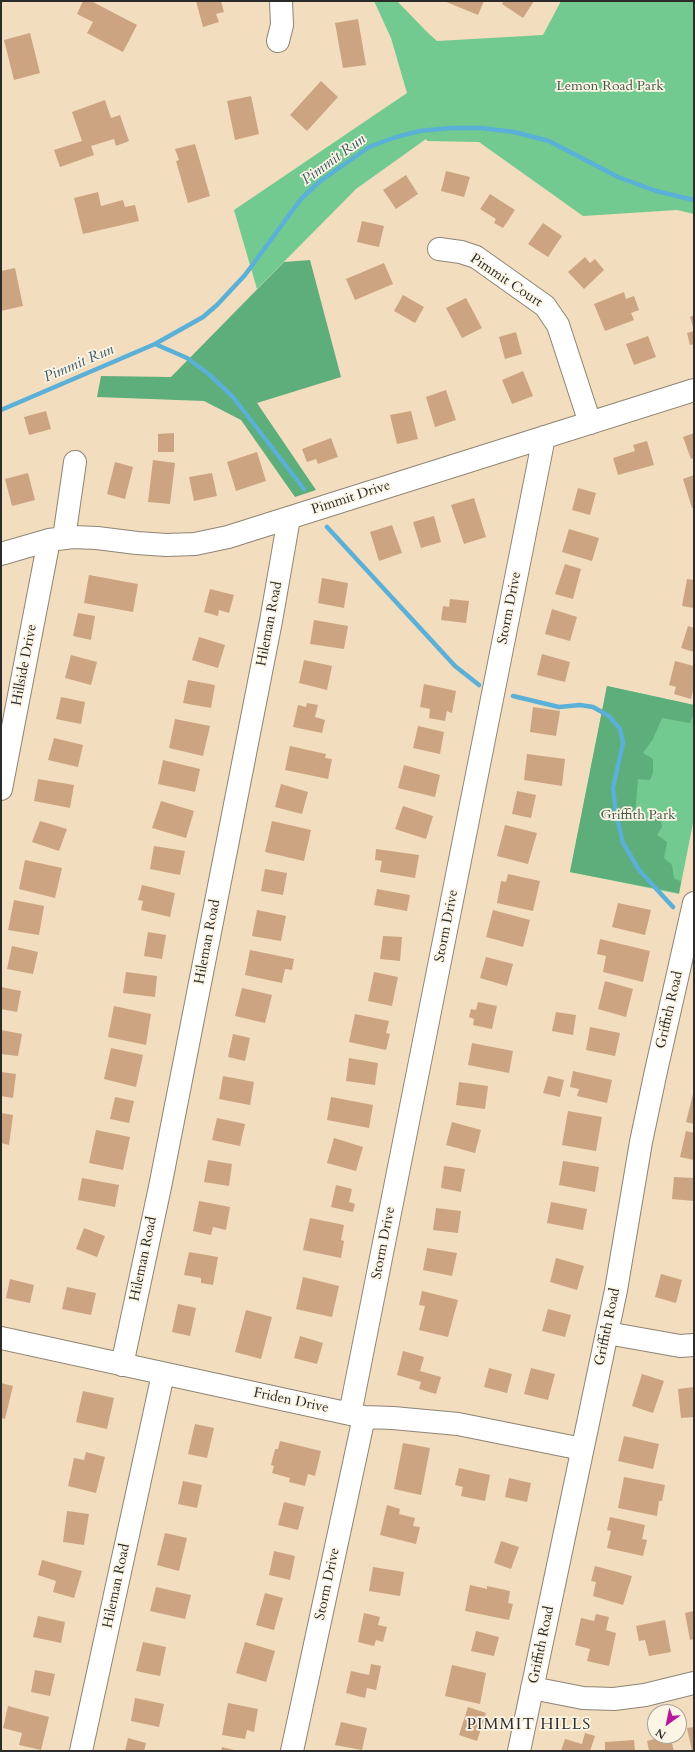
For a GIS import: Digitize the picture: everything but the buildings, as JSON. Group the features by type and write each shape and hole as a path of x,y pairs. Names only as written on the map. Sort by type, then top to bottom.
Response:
{"street":[{"path":"278,41 282,25 282,1"},
{"name":"Pimmit Court","path":"439,249 462,252 476,257 545,306 558,325 590,423"},
{"name":"Pimmit Drive","path":"1,554 56,539 97,538 137,544 166,545 194,544 228,537 694,390"},
{"name":"Storm Drive","path":"292,1751 544,437"},
{"name":"Hillside Drive","path":"1,789 56,539 75,462"},
{"name":"Hileman Road","path":"122,1365 160,1187 268,636 289,518"},
{"name":"Griffith Road","path":"519,1751 607,1333 643,1135 694,904"},
{"path":"607,1333 680,1346 694,1345"},
{"name":"Friden Drive","path":"1,1338 357,1416 458,1424 582,1449"},
{"name":"Hileman Road","path":"81,1751 163,1374"},
{"path":"532,1688 583,1698 614,1699 645,1695 694,1683"}],"green space":[{"name":"Lemon Road Park","path":"374,1 397,1 437,41 543,35 561,1 694,1 694,214 677,210 583,216 479,142 427,141 426,139 356,189 257,289 234,210 407,93 391,38"},
{"path":"310,260 341,377 257,403 316,490 295,497 241,420 204,401 97,397 101,376 171,377 284,262"},
{"name":"Griffith Park","path":"607,686 694,705 694,818 679,894 570,872"},
{"name":"Griffith Park","path":"607,686 694,705 694,714 690,723 662,718 653,739 643,753 653,759 653,773 650,780 638,779 635,815 661,820 662,827 657,835 667,842 664,858 672,865 674,879 681,881 679,893 570,872"}],"waterway":[{"name":"Pimmit Run","path":"1,410 155,344 203,317 217,305 245,275 301,199 319,182 369,147 396,137 420,131 450,128 481,128 514,132 549,141 618,177 656,191 694,200"},
{"path":"155,344 187,358 210,375 233,397 304,489"},
{"path":"327,527 455,666 479,685"},
{"path":"513,696 559,707 580,705 593,707 609,716 620,729 623,743 613,788 616,813 623,843 639,870 673,907"}],"district":[{"name":"PIMMIT HILLS","path":"529,1725"}]}
